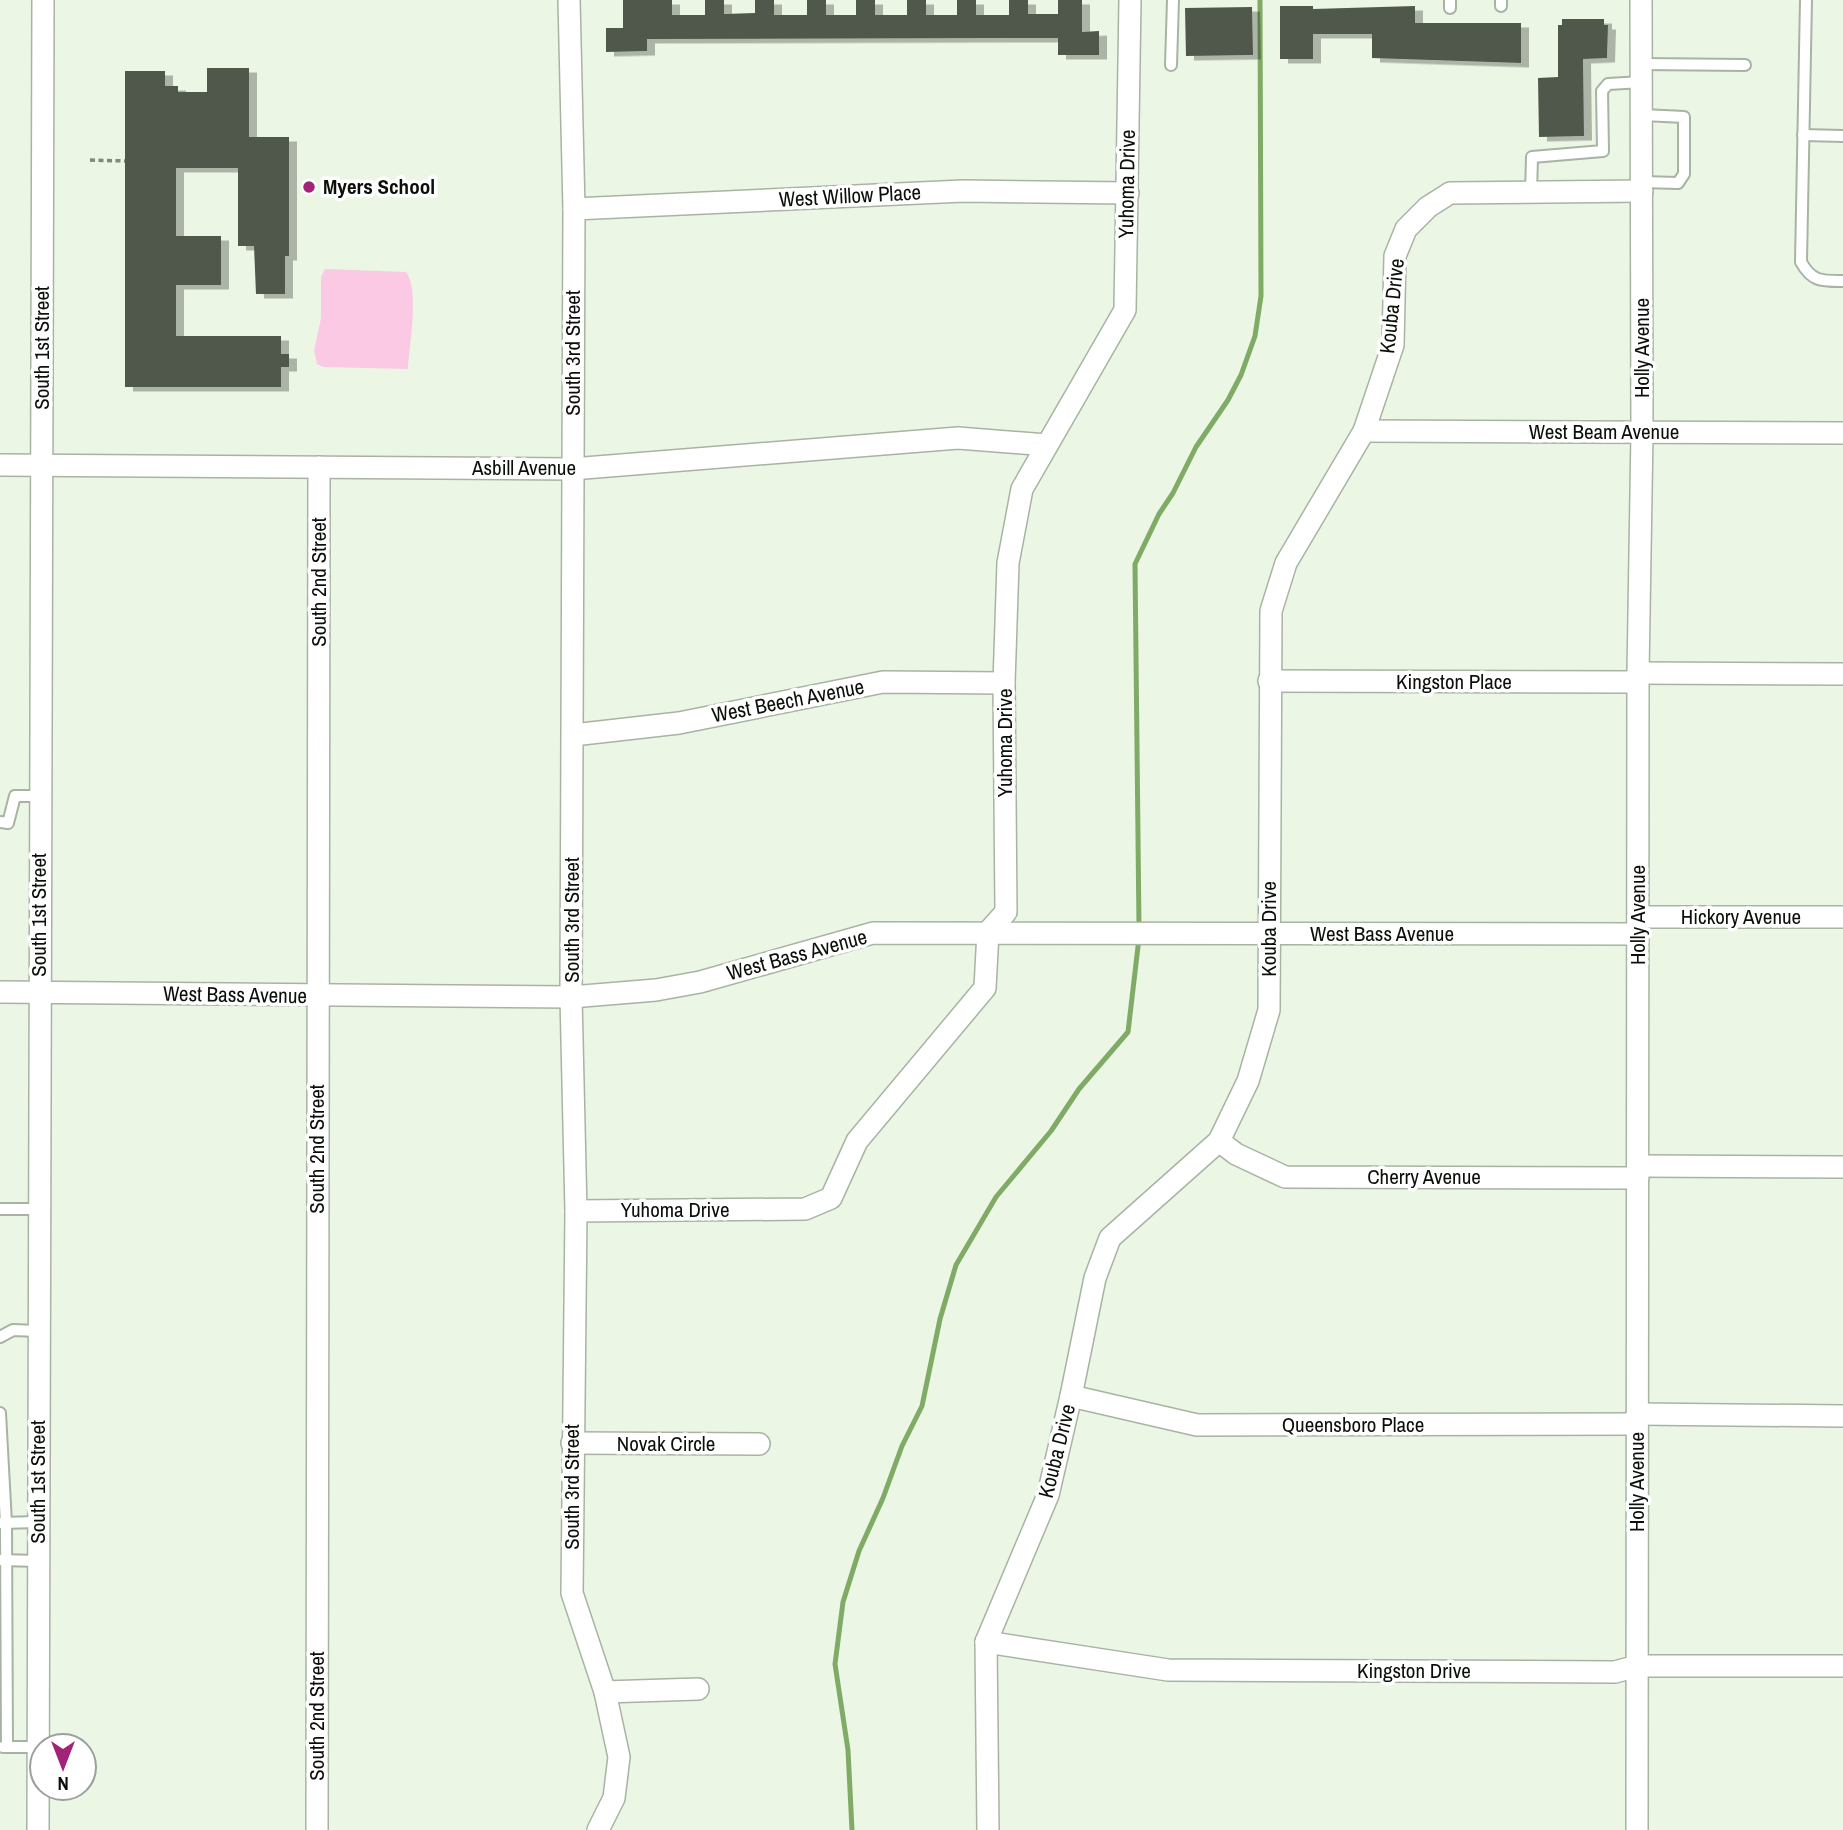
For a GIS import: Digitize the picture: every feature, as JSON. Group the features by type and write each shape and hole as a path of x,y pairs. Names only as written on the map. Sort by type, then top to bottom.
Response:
{"street":[{"name":"South 1st Street","path":"38,1732 43,0"},
{"name":"South 3rd Street","path":"569,0 573,209 571,997 576,1211 572,1593 605,1692 619,1757 614,1798 598,1830"},
{"name":"Yuhoma Drive","path":"576,1211 805,1209 831,1198 857,1141 985,988 988,932 1006,912 1004,683 1008,563 1022,489 1125,310 1130,0"},
{"name":"Holly Avenue","path":"1637,1830 1638,678 1642,433 1642,0"},
{"name":"Kouba Drive","path":"988,1830 986,1642 1048,1495 1095,1278 1110,1238 1219,1141 1248,1081 1269,1010 1271,611 1286,563 1364,431 1392,345 1395,256 1406,229 1428,207 1450,193 1642,187"},
{"name":"West Willow Place","path":"573,209 963,191 1128,192"},
{"name":"West Beam Avenue","path":"1364,431 1843,433"},
{"name":"Asbill Avenue","path":"0,465 572,469 958,438 1047,445"},
{"name":"South 2nd Street","path":"317,1830 319,467"},
{"name":"Kingston Place","path":"1269,681 1843,674"},
{"name":"West Beech Avenue","path":"573,735 679,723 883,682 1004,683"},
{"name":"Hickory Avenue","path":"1638,925 1843,917"},
{"name":"West Bass Avenue","path":"0,992 571,997 656,990 700,982 873,933 1269,934 1638,925"},
{"name":"Cherry Avenue","path":"1219,1141 1236,1154 1285,1177 1843,1167"},
{"name":"Queensboro Place","path":"1071,1396 1197,1425 1843,1416"},
{"name":"Novak Circle","path":"572,1443 759,1444"},
{"name":"Kingston Drive","path":"986,1642 1168,1670 1615,1672 1637,1666 1843,1666"},
{"path":"605,1692 698,1689"},
{"name":"South 1st Street","path":"37,1802 37,1830"}],"lane":[{"path":"1171,65 1173,0"},
{"path":"1805,0 1801,262 1808,274 1820,281 1843,281"},
{"path":"1531,192 1532,157 1603,151 1602,91 1608,84 1642,73 1745,65"},
{"path":"1642,187 1678,183 1685,174 1684,117 1643,115"},
{"path":"1803,135 1843,136"},
{"path":"0,822 8,823 15,796 40,796"},
{"path":"0,1209 38,1209"},
{"path":"0,1337 13,1330 38,1331"},
{"path":"0,1413 4,1747 28,1747"},
{"path":"3,1523 38,1522"},
{"path":"3,1560 38,1561"}],"path":[{"path":"90,160 125,161"}],"shaded area":[{"path":"325,269 406,272 410,280 413,305 408,369 323,367 317,364 314,351 321,318 321,277"}],"building":[{"path":"623,0 672,0 672,15 705,15 705,0 724,0 724,14 755,13 755,0 774,0 774,15 807,15 807,0 826,0 826,15 856,15 856,0 875,0 875,15 907,15 907,0 926,0 926,15 957,15 957,0 976,0 976,15 1009,15 1009,0 1028,0 1028,14 1058,14 1058,0 1082,0 1082,32 1099,31 1099,55 1058,55 1058,38 647,39 647,51 606,52 606,28 623,28"},
{"path":"1280,6 1313,6 1313,9 1415,6 1415,23 1521,23 1521,63 1372,58 1372,34 1313,34 1313,59 1280,59"},
{"path":"1252,7 1253,55 1186,56 1185,8"},
{"path":"1562,19 1604,19 1604,25 1608,25 1607,58 1583,59 1584,136 1539,137 1538,78 1558,77 1558,25 1562,25"},
{"path":"207,68 249,68 249,137 289,137 289,256 285,256 285,294 256,294 254,246 238,246 238,168 176,168 176,236 221,236 221,285 176,285 176,336 281,336 281,354 289,354 289,367 281,367 281,387 125,387 125,71 165,71 165,86 178,86 178,92 207,92"}],"waterway":[{"path":"1139,928 1135,564 1196,447 1228,400 1241,375 1255,336 1261,296 1260,0"},
{"path":"852,1830 848,1750 835,1664 843,1602 859,1551 883,1498 902,1446 922,1406 940,1319 956,1265 996,1197 1051,1131 1079,1089 1128,1032 1139,938"}],"place":[{"name":"Myers School","path":"309,187"}]}
